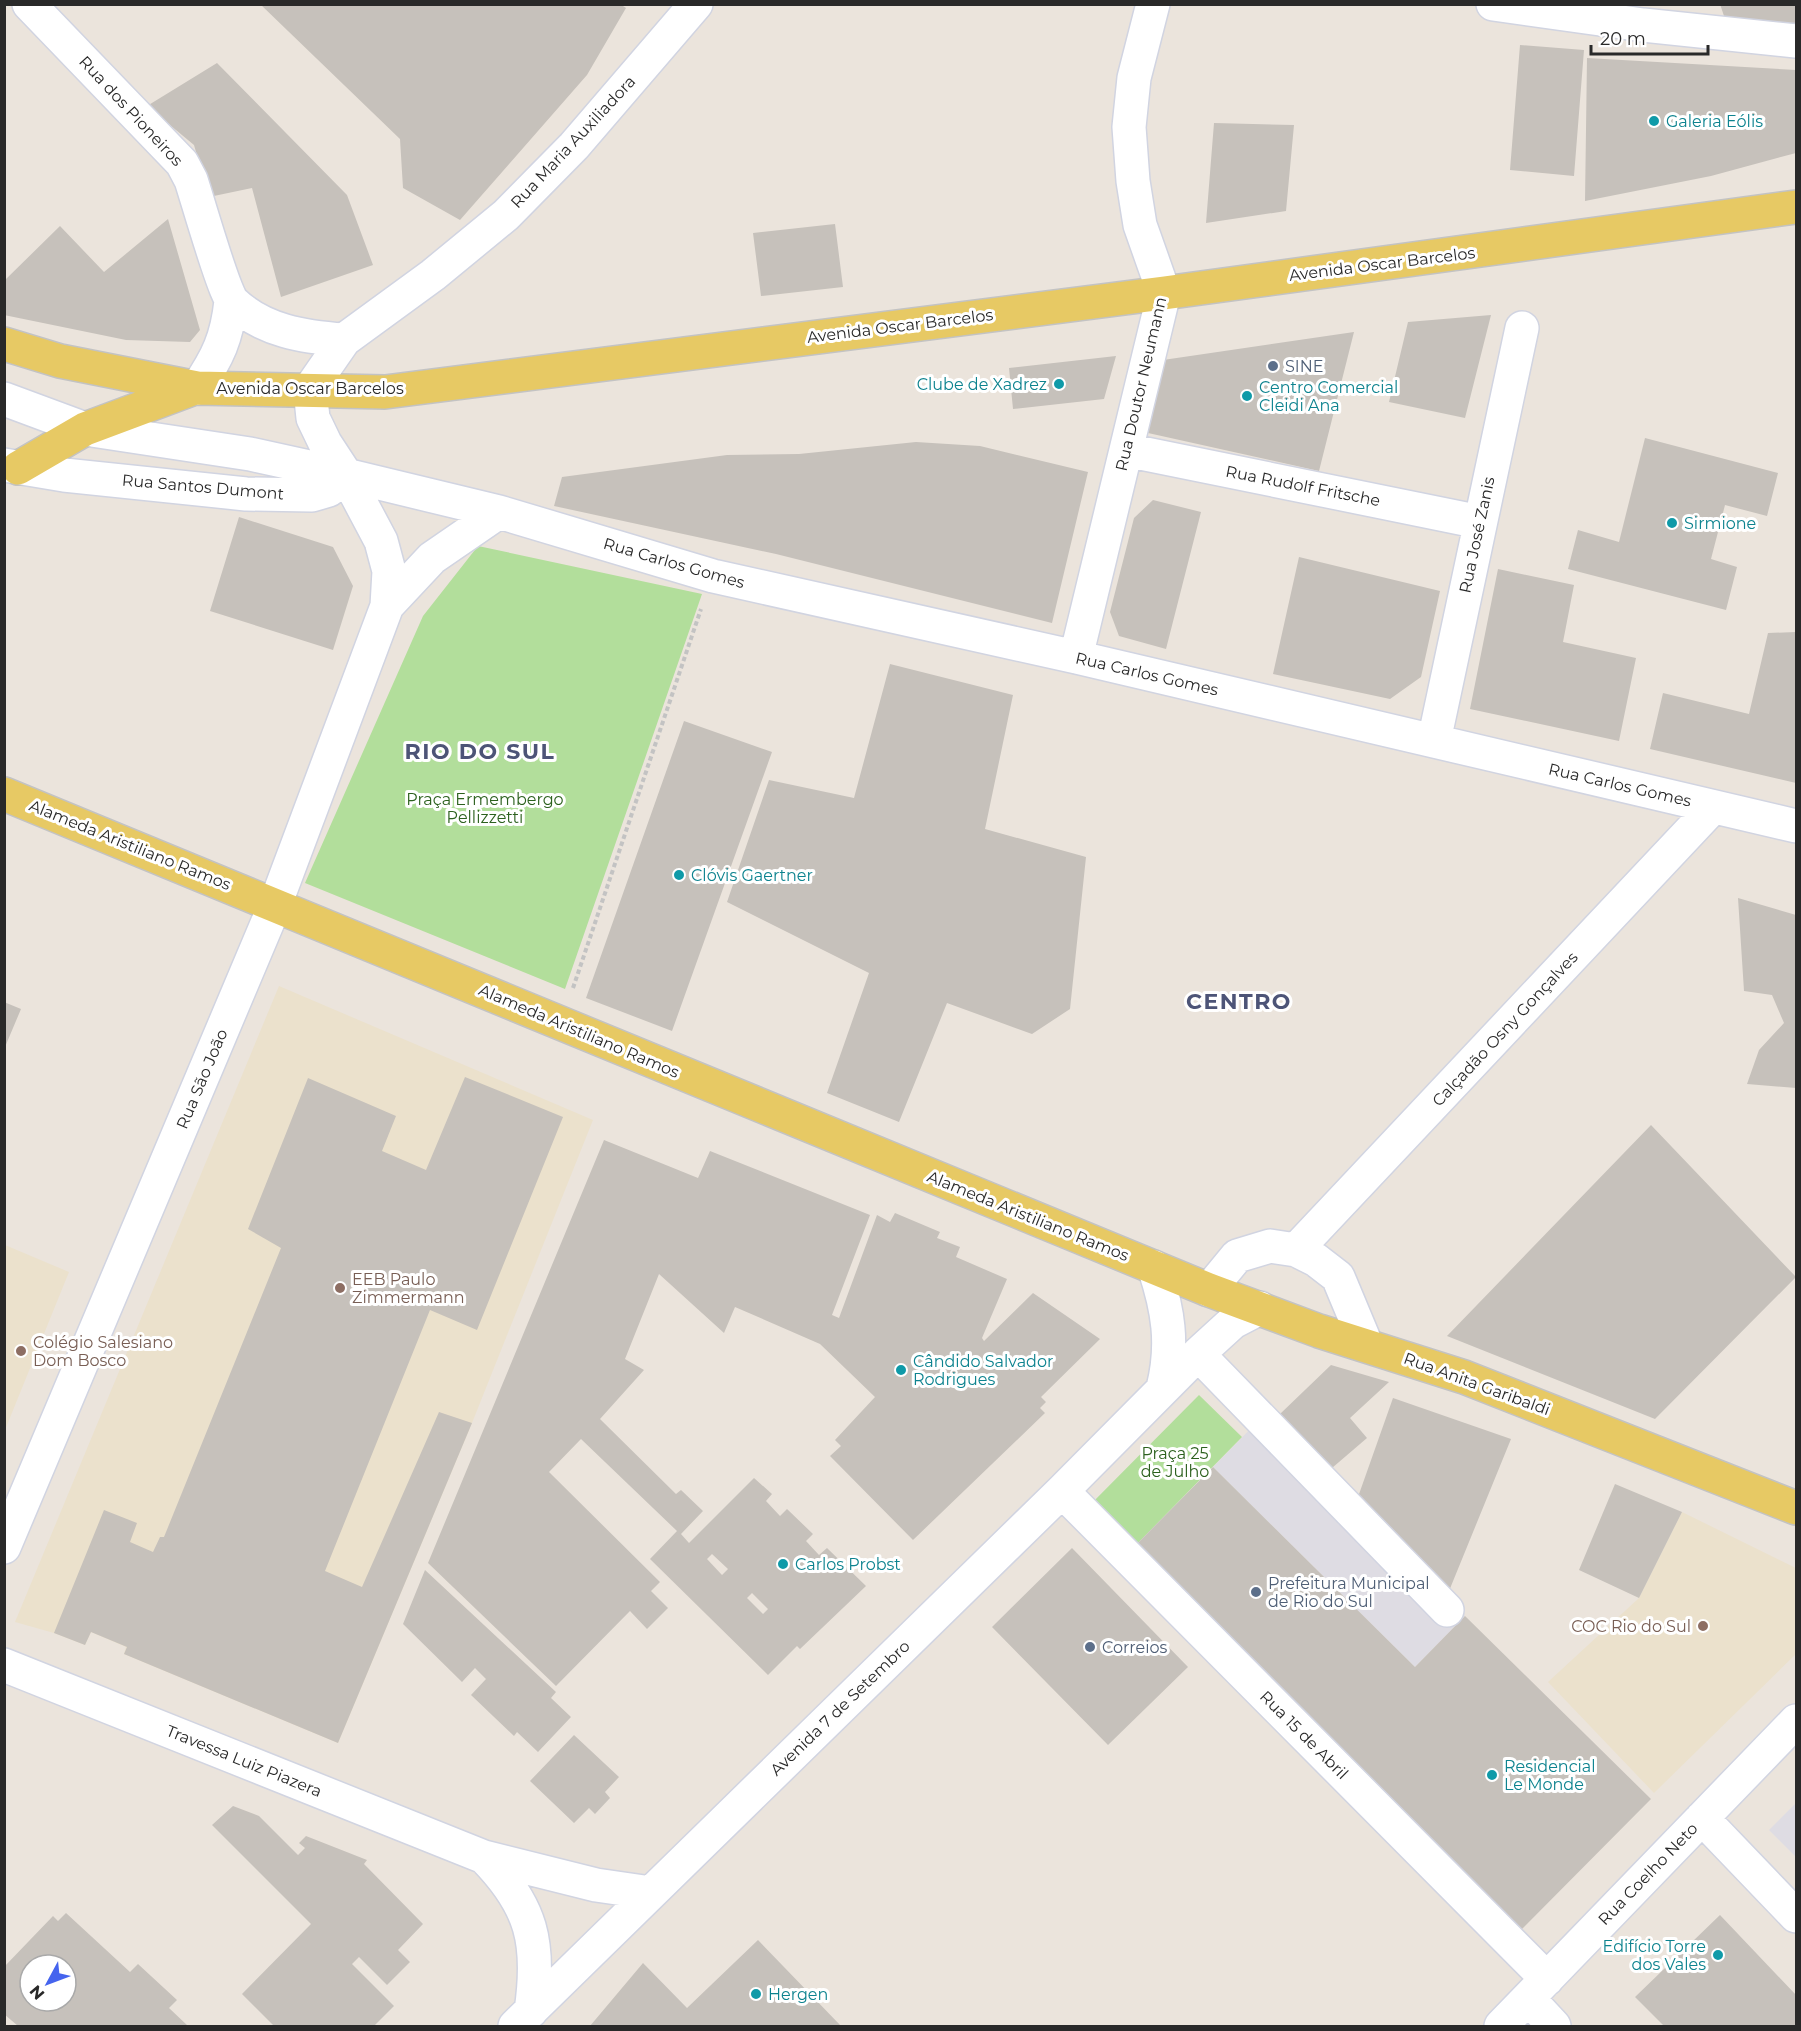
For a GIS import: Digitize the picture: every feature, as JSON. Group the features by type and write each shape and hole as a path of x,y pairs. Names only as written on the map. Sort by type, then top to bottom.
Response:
{"main road":[{"name":"Avenida Oscar Barcelos","path":"4,344 70,363 197,388 385,392 1164,293 1797,207"},
{"path":"11,466 85,429 197,388"},
{"name":"Alameda Aristiliano Ramos","path":"4,794 1154,1267"},
{"name":"Rua Anita Garibaldi","path":"1154,1267 1319,1331 1366,1344 1464,1377 1797,1508"}],"street":[{"name":"Rua dos Pioneiros","path":"29,4 182,163 191,180 231,301 227,333 212,366 197,388"},
{"name":"Rua Maria Auxiliadora","path":"310,389 344,340 433,275 506,214 574,146 696,4"},
{"name":"Rua Doutor Neumann","path":"1076,657 1164,293 1140,225 1133,181 1129,127 1134,78 1153,4"},
{"path":"1493,4 1643,25 1797,40"},
{"path":"231,301 274,329 310,337 344,340"},
{"name":"Rua José Zanis","path":"1434,741 1522,328"},
{"name":"Rua São João","path":"4,1547 275,905 387,606 389,571 381,541 313,418 310,389"},
{"path":"4,399 85,429 250,454 499,512"},
{"name":"Rua Rudolf Fritsche","path":"1126,450 1480,522"},
{"name":"Rua Santos Dumont","path":"11,466 246,494 312,495 329,490 346,475"},
{"name":"Rua São João","path":"387,606 432,558 499,512"},
{"name":"Rua Carlos Gomes","path":"499,512 712,576 1076,657 1797,826"},
{"name":"Calçadão Osny Gonçalves","path":"1296,1250 1713,807"},
{"path":"1209,1290 1237,1256 1270,1246 1296,1250 1316,1260 1338,1277 1366,1344"},
{"path":"1154,1267 1166,1302 1171,1336 1170,1362 1163,1388"},
{"name":"Avenida 7 de Setembro","path":"523,2019 1062,1491 1198,1354 1233,1322 1260,1308"},
{"path":"1198,1354 1447,1610"},
{"name":"Rua 15 de Abril","path":"1062,1491 1537,1988 1554,2026"},
{"name":"Travessa Luiz Piazera","path":"4,1665 484,1857 596,1885 651,1893"},
{"name":"Rua Coelho Neto","path":"1501,2026 1797,1721"},
{"path":"1702,1818 1797,1916"},
{"name":"Travessa Luiz Piazera","path":"484,1857 512,1890 523,1909 534,1940 537,1975 523,2019"}],"path":[{"path":"561,1023 712,576"}],"shaded area":[{"name":"EEB Paulo Zimmermann","path":"279,986 593,1120 472,1423 338,1743 124,1654 126,1647 91,1632 85,1645 15,1622"},
{"name":"Colégio Salesiano Dom Bosco","path":"5,1245 69,1272 5,1430"},
{"path":"1266,1413 1465,1616 1415,1667 1213,1467"},
{"name":"COC Rio do Sul","path":"1682,1512 1796,1568 1796,1654 1654,1793 1548,1682 1639,1598"},
{"path":"1796,1803 1796,1857 1769,1830"}],"green space":[{"name":"Praça Ermembergo Pellizzetti","path":"478,546 702,594 565,989 305,883 423,616"},
{"name":"Praça 25 de Julho","path":"1199,1395 1242,1437 1131,1550 1088,1507"}],"building":[{"path":"260,4 620,4 626,8 587,75 460,220 403,188 400,139"},
{"path":"1720,4 1796,4 1796,24 1726,22"},
{"path":"1520,45 1584,50 1574,176 1510,170"},
{"name":"Galeria Eólis","path":"1587,58 1796,70 1796,153 1711,176 1585,201"},
{"path":"217,63 347,195 373,265 281,297 252,188 209,197 194,145 147,106"},
{"path":"1214,123 1294,125 1286,211 1206,223"},
{"path":"168,219 200,330 190,342 126,340 4,315 4,281 60,226 104,272"},
{"path":"835,224 843,287 761,296 753,233"},
{"path":"1491,315 1465,418 1389,402 1408,322"},
{"name":"Centro Comercial Cleidi Ana","path":"1354,332 1319,471 1148,433 1163,360"},
{"name":"Clube de Xadrez","path":"1116,356 1104,399 1013,409 1009,368"},
{"name":"Sirmione","path":"1645,438 1778,473 1767,516 1725,505 1711,559 1737,567 1726,610 1568,569 1578,530 1619,542"},
{"path":"916,442 980,446 1088,472 1052,623 776,554 554,506 562,477 727,455 799,454"},
{"path":"1153,500 1201,512 1166,649 1119,636 1110,612 1134,518"},
{"path":"239,517 333,547 353,586 333,650 210,611"},
{"path":"1299,557 1440,591 1421,677 1390,699 1273,674"},
{"path":"1498,569 1574,585 1563,642 1636,658 1619,741 1470,709"},
{"path":"1796,632 1796,783 1650,749 1663,693 1749,714 1768,633"},
{"path":"890,664 1013,695 985,829 1086,857 1070,1009 1032,1034 947,1003 899,1122 827,1093 869,973 727,902 769,780 854,798"},
{"name":"Clóvis Gaertner","path":"684,721 772,752 672,1031 586,998"},
{"path":"1738,898 1796,915 1796,1088 1747,1084 1759,1050 1784,1023 1772,995 1744,991"},
{"path":"4,1002 21,1009 5,1047 4,1047"},
{"name":"EEB Paulo Zimmermann","path":"465,1077 563,1117 477,1330 430,1310 325,1571 362,1587 439,1412 472,1423 338,1743 124,1654 127,1647 91,1632 85,1645 54,1633 104,1510 137,1523 130,1542 153,1552 160,1537 164,1537 281,1248 248,1229 308,1078 396,1116 382,1151 426,1170"},
{"path":"1651,1125 1796,1277 1655,1419 1447,1336"},
{"path":"604,1140 698,1178 710,1151 870,1215 832,1315 839,1318 877,1215 890,1222 895,1213 940,1232 937,1238 960,1247 956,1257 1007,1279 982,1338 984,1341 1033,1293 1100,1339 1041,1397 1046,1402 1040,1408 1045,1413 913,1540 830,1456 841,1446 835,1440 875,1397 820,1344 735,1307 724,1333 659,1274 625,1359 644,1370 600,1419 676,1494 681,1490 703,1511 681,1534 689,1543 754,1478 772,1494 766,1501 780,1516 787,1509 813,1534 806,1541 819,1555 827,1548 866,1586 800,1649 797,1646 768,1675 650,1559 677,1531 581,1439 549,1472 660,1582 651,1591 668,1608 647,1629 630,1611 556,1686 428,1563","holes":["712,1554 728,1569 722,1575 707,1559","752,1593 768,1609 763,1614 747,1598"]},
{"path":"1331,1365 1389,1382 1350,1418 1367,1438 1332,1468 1280,1414"},
{"path":"1393,1398 1511,1439 1449,1591 1358,1497"},
{"path":"1213,1467 1415,1667 1465,1616 1651,1799 1518,1933 1131,1550"},
{"path":"1615,1484 1682,1512 1639,1598 1579,1570"},
{"name":"Correios","path":"1072,1548 1188,1667 1108,1745 992,1627"},
{"path":"425,1570 556,1692 551,1698 571,1717 538,1752 517,1732 514,1736 471,1695 486,1679 475,1668 462,1682 403,1624"},
{"path":"574,1735 619,1777 605,1792 610,1798 595,1814 589,1808 574,1823 530,1781"},
{"path":"233,1806 259,1816 298,1855 305,1848 299,1843 306,1836 367,1860 364,1864 423,1924 398,1950 410,1962 387,1985 359,1957 352,1964 394,2006 374,2026 274,2026 242,1994 311,1924 212,1825"},
{"path":"66,1913 130,1972 138,1964 177,2000 169,2008 188,2026 18,2026 4,2014 4,1967 53,1916 58,1921"},
{"name":"Edifício Torre dos Vales","path":"1720,1915 1796,1995 1796,2026 1664,2026 1635,1997"},
{"name":"Hergen","path":"758,1940 841,2026 590,2026 643,1963 687,2008"}],"place":[{"name":"Galeria Eólis","path":"1654,121"},
{"name":"SINE","path":"1273,366"},
{"name":"Clube de Xadrez","path":"1059,384"},
{"name":"Centro Comercial Cleidi Ana","path":"1247,396"},
{"name":"Sirmione","path":"1672,523"},
{"name":"Clóvis Gaertner","path":"679,875"},
{"name":"EEB Paulo Zimmermann","path":"340,1288"},
{"name":"Colégio Salesiano Dom Bosco","path":"21,1351"},
{"name":"Cândido Salvador Rodrigues","path":"901,1370"},
{"name":"Carlos Probst","path":"783,1564"},
{"name":"Prefeitura Municipal de Rio do Sul","path":"1256,1592"},
{"name":"COC Rio do Sul","path":"1703,1626"},
{"name":"Correios","path":"1090,1647"},
{"name":"Residencial Le Monde","path":"1492,1775"},
{"name":"Edifício Torre dos Vales","path":"1718,1955"},
{"name":"Hergen","path":"756,1994"}],"district":[{"name":"RIO DO SUL","path":"480,751"},
{"name":"CENTRO","path":"1239,1001"}]}
